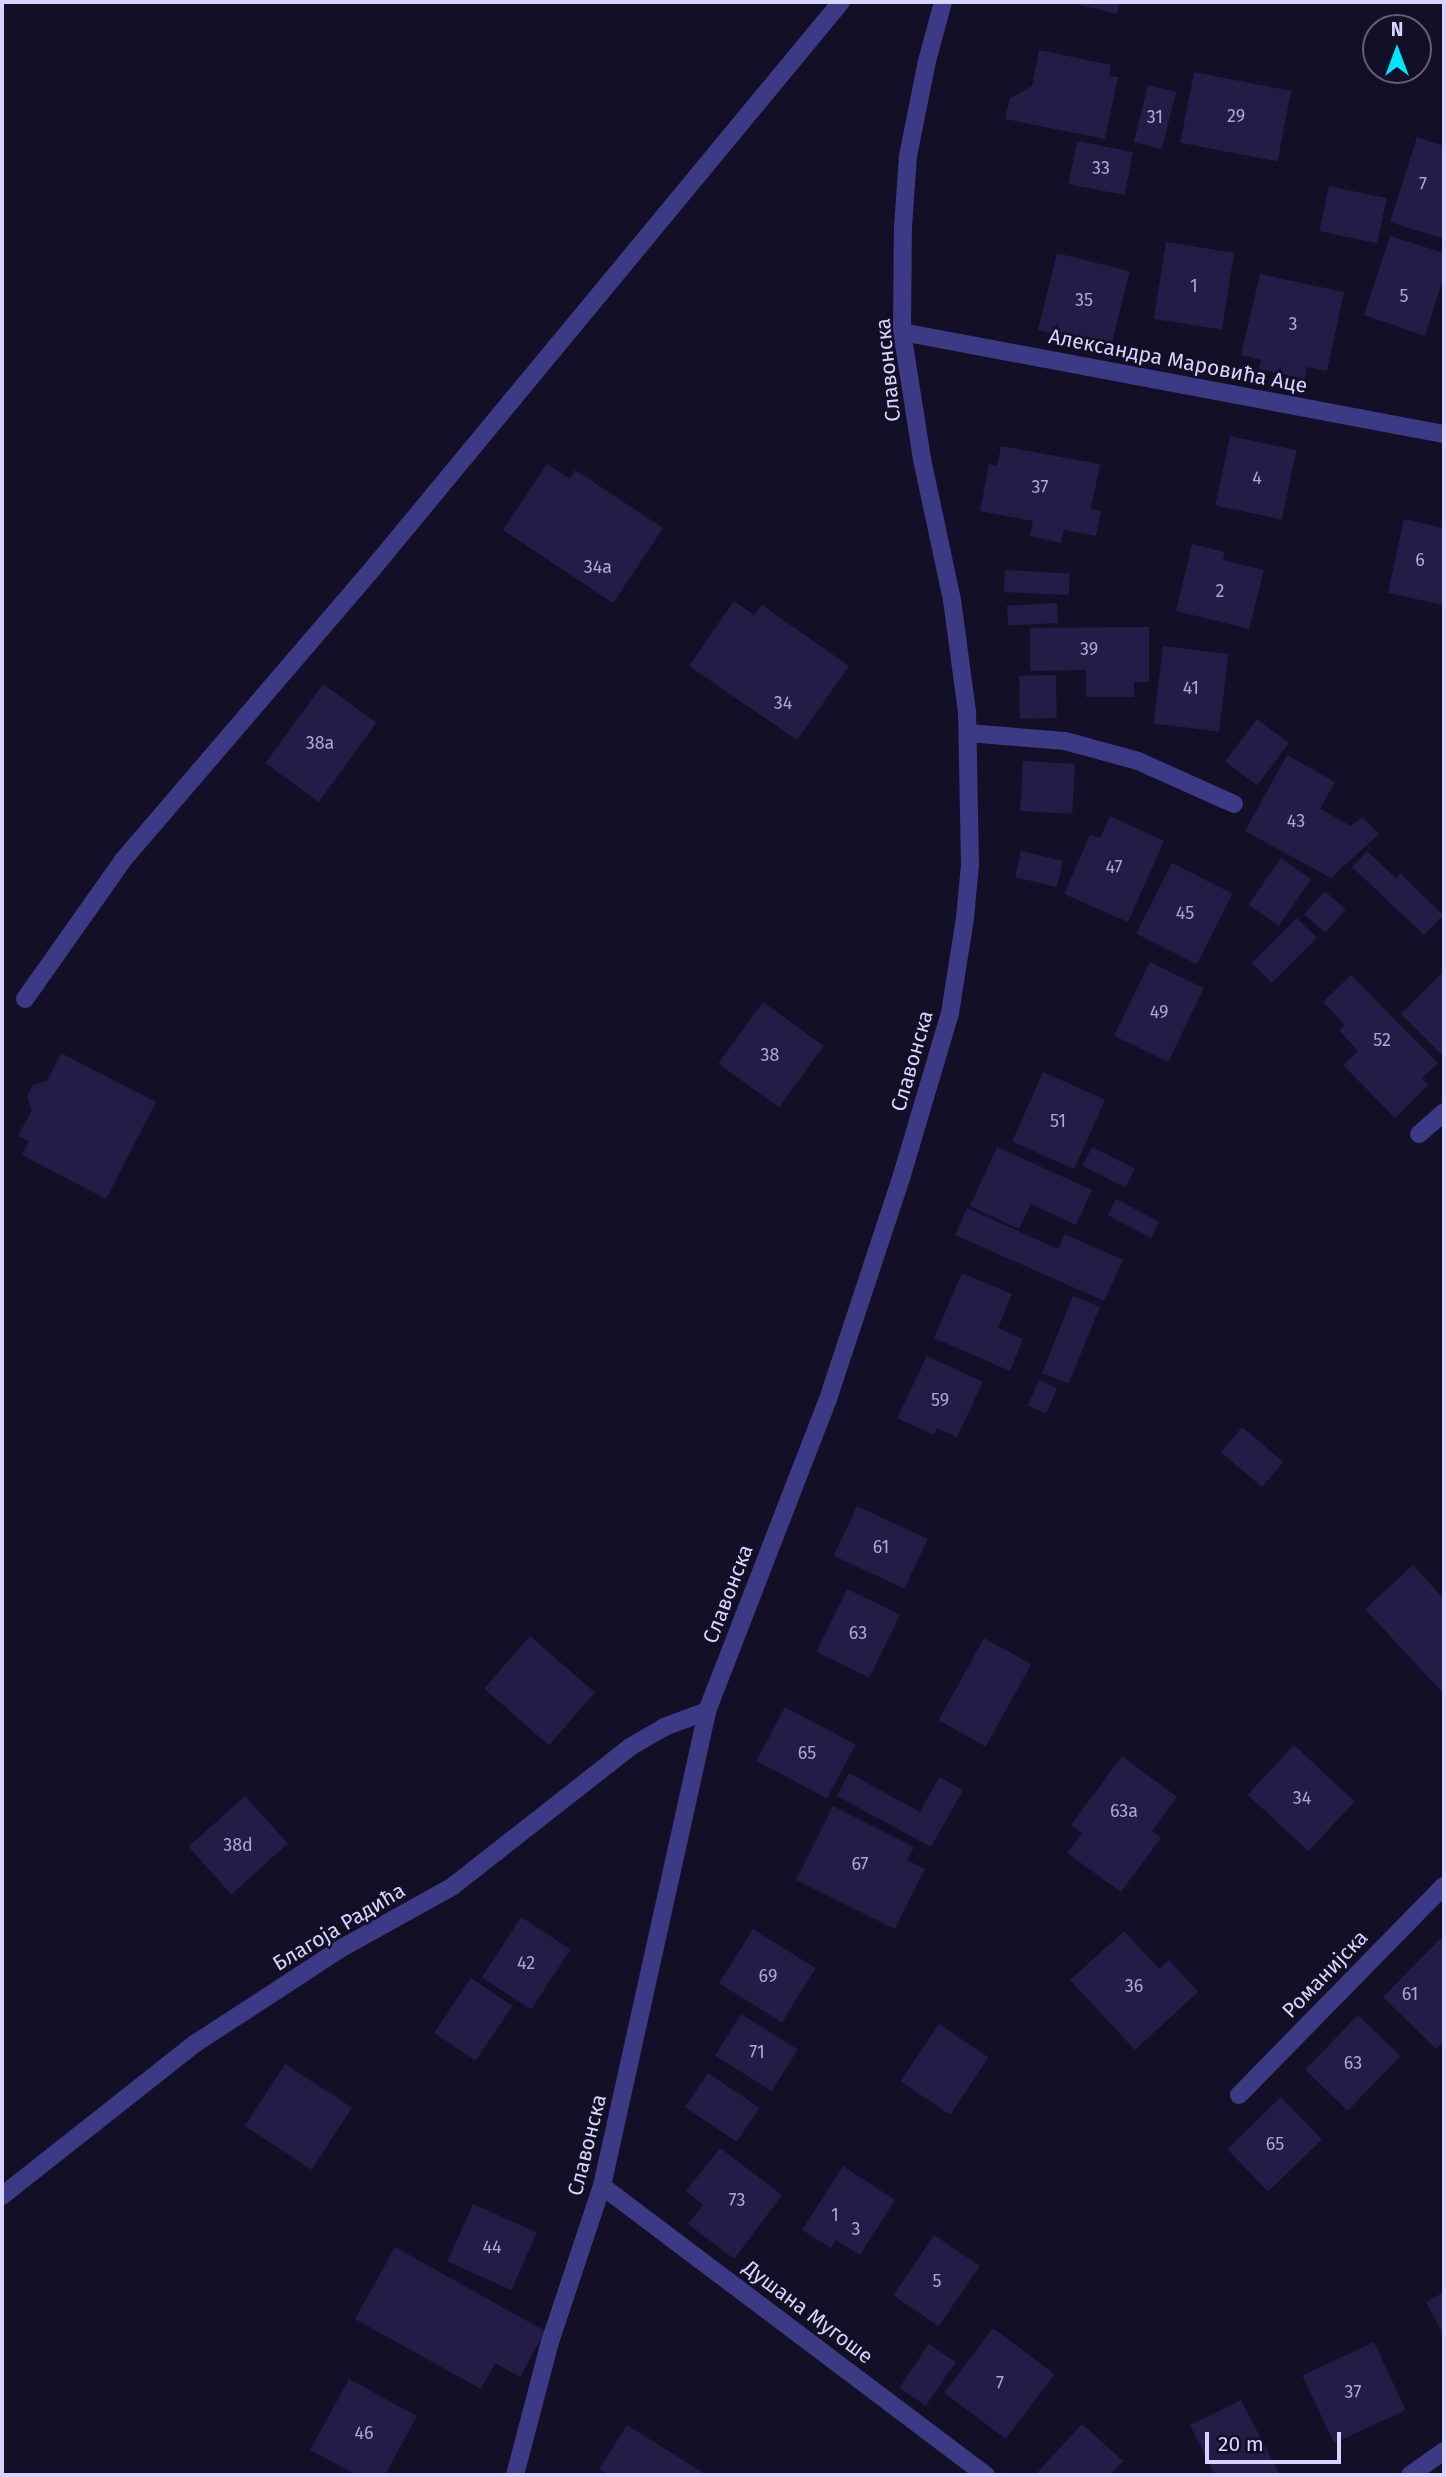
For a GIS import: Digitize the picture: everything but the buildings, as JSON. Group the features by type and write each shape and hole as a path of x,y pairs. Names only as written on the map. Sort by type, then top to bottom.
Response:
{"street":[{"path":"25,999 123,860 373,568 841,2"},
{"name":"Славонска","path":"515,2475 550,2342 602,2186 707,1711 828,1399 902,1175 950,1013 965,918 970,865 968,733 952,600 922,459 902,332 903,227 908,156 927,61 943,2"},
{"name":"Александра Маровића Аце","path":"902,332 1444,434"},
{"path":"968,733 1065,741 1138,761 1234,804"},
{"path":"1419,1134 1444,1112"},
{"name":"Благоја Радића","path":"2,2196 196,2043 340,1949 453,1886 630,1747 664,1727 707,1711"},
{"name":"Романијска","path":"1239,2095 1444,1886"},
{"name":"Душана Мугоше","path":"602,2186 986,2475"},
{"path":"1410,2475 1444,2451"}]}
